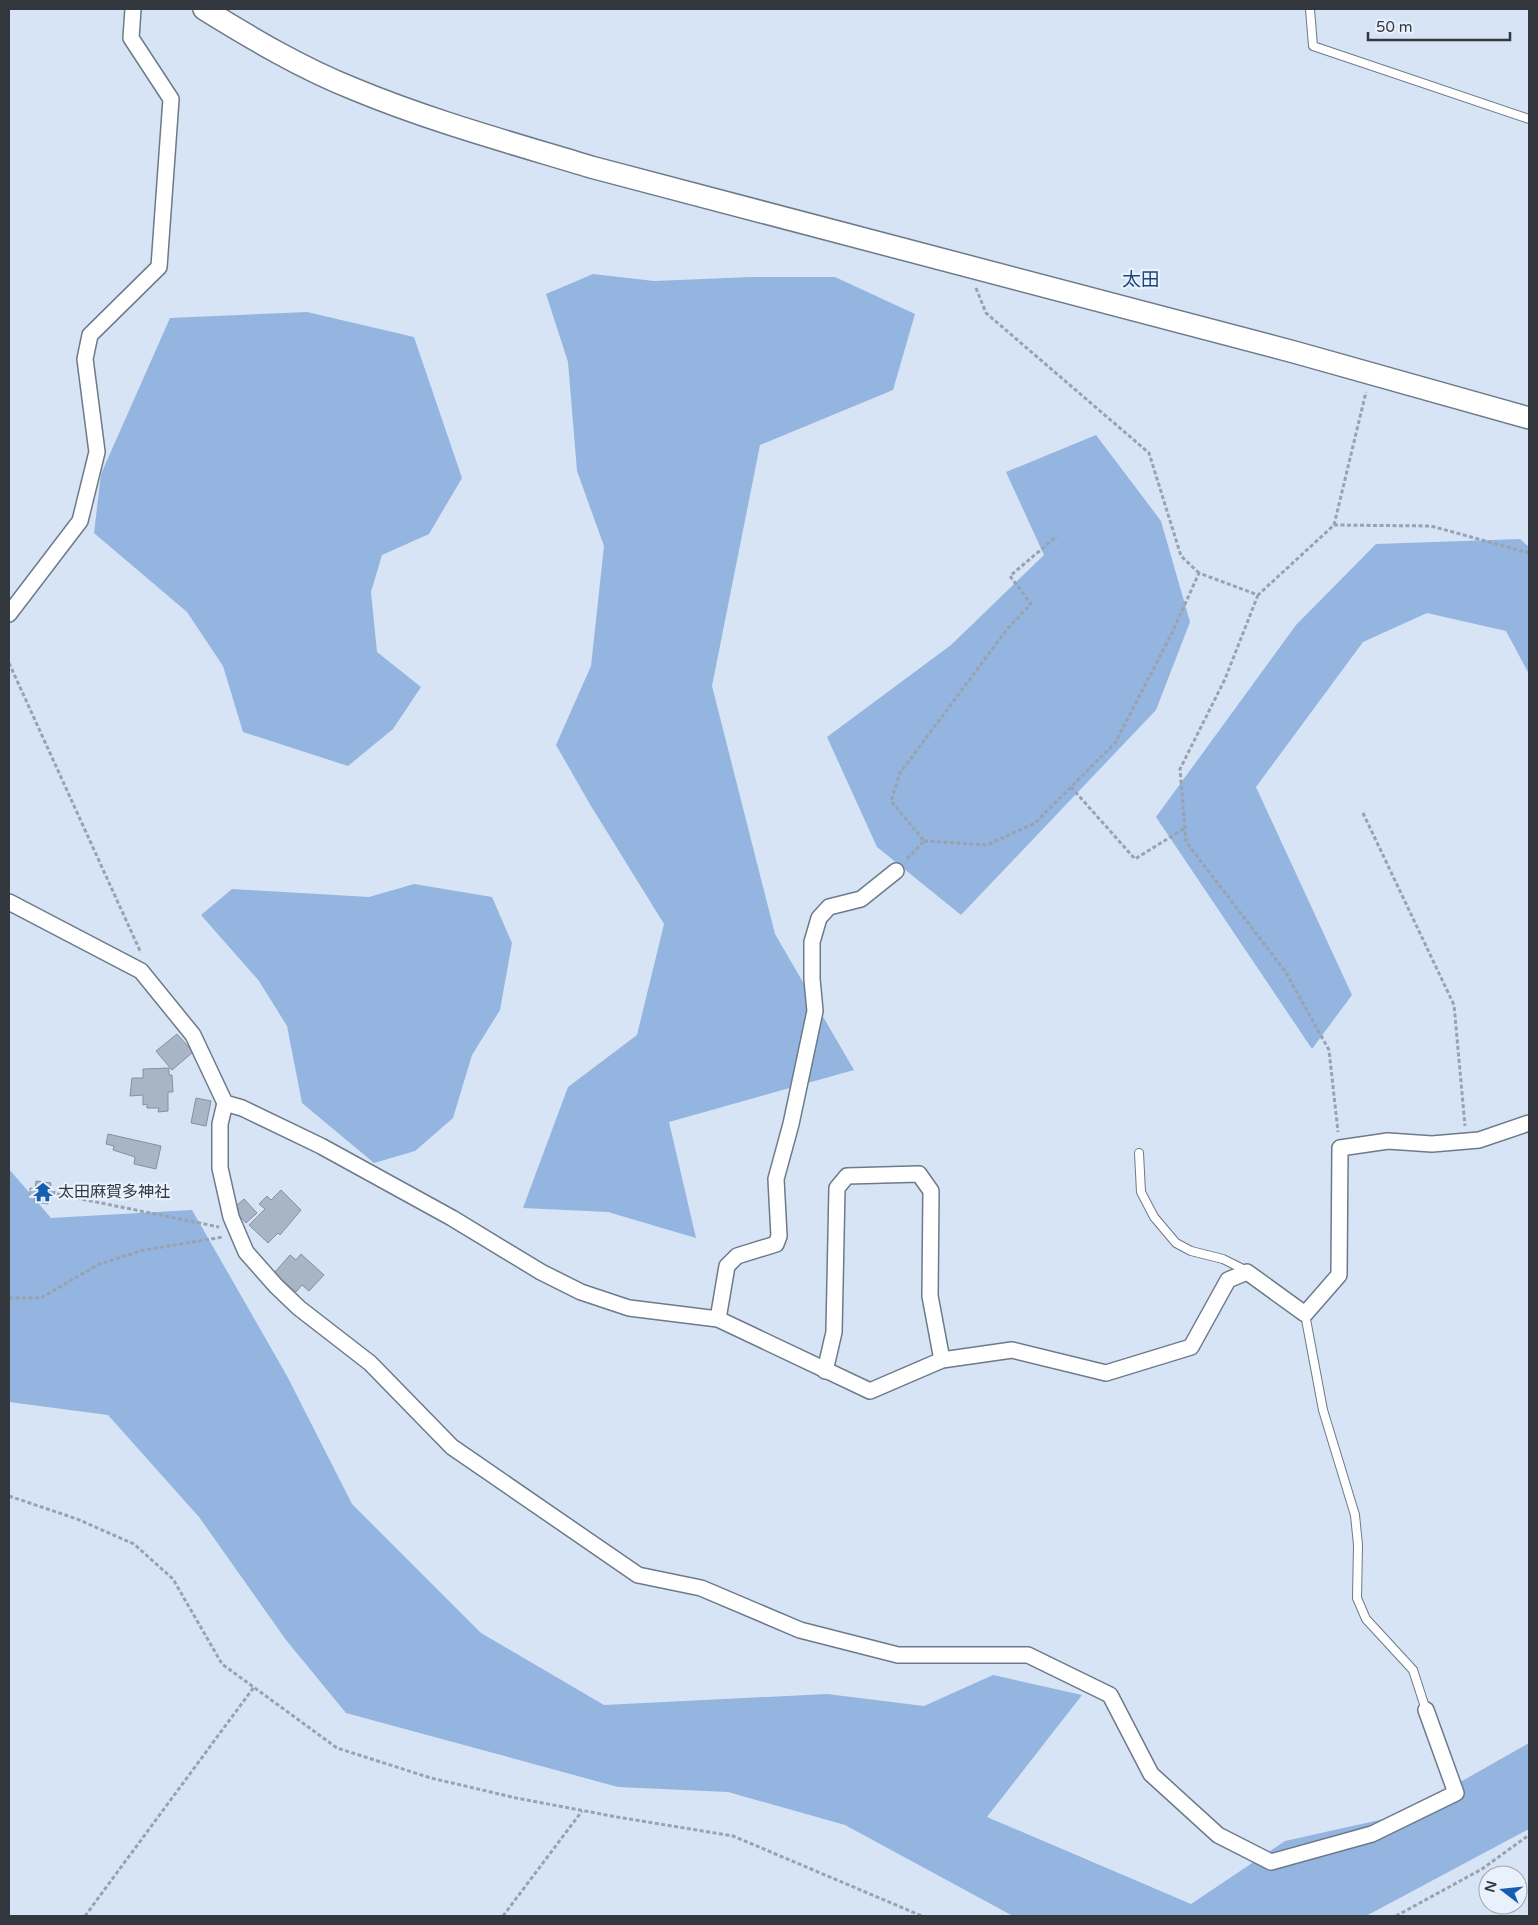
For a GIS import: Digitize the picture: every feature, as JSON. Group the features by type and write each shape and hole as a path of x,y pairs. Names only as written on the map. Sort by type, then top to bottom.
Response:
{"street":[{"path":"9,614 80,521 97,452 85,359 90,335 159,267 171,99 131,38 133,9"},
{"path":"204,9 253,39 353,89 488,136 591,167 1370,373 1529,418"},
{"path":"718,1319 727,1266 737,1256 776,1244 779,1236 776,1179 791,1124 815,1011 812,979 812,942 819,918 828,907 861,899 896,871"},
{"path":"9,902 141,971 193,1035 225,1103 220,1124 220,1168 231,1217 246,1252 276,1286 299,1308 370,1362 452,1447 638,1575 701,1588 800,1630 898,1655 1028,1656 1110,1695 1151,1774 1218,1835 1271,1862 1372,1834 1456,1793 1426,1710"},
{"path":"225,1103 242,1108 321,1146 452,1218 541,1272 581,1292 629,1308 718,1319 870,1391 942,1360 1012,1350 1106,1373 1191,1347 1228,1280 1247,1272 1304,1314 1339,1275 1340,1148 1388,1140 1432,1144 1479,1140 1529,1123"},
{"path":"826,1371 834,1332 837,1188 847,1176 919,1174 931,1190 930,1296 942,1360"}],"lane":[{"path":"1310,9 1313,46 1529,119"},
{"path":"1139,1153 1141,1192 1154,1217 1176,1243 1191,1251 1223,1259 1247,1272"},
{"path":"1304,1314 1323,1410 1355,1516 1358,1546 1357,1598 1366,1619 1413,1670 1426,1710"}],"path":[{"path":"968,266 986,313 1149,453 1181,556 1199,573 1258,595"},
{"path":"1340,1148 1329,1050 1284,971 1186,842 1180,769 1225,679 1258,595 1334,525 1370,373"},
{"path":"1334,525 1431,526 1529,553"},
{"path":"1057,536 1010,576 1031,604 1008,628 900,773 891,801 924,841 987,845 1035,823 1115,743 1171,635 1199,573"},
{"path":"9,663 141,953 141,971"},
{"path":"1071,787 1135,859 1185,828"},
{"path":"1363,812 1454,1005 1467,1141"},
{"path":"896,871 924,841"},
{"path":"57,1194 237,1232"},
{"path":"9,1298 41,1298 99,1264 144,1250 237,1232"},
{"path":"9,1496 77,1519 134,1544 172,1579 222,1664 337,1748 430,1778 582,1810 732,1836 922,1916"},
{"path":"86,1916 254,1687"},
{"path":"503,1916 582,1810"},
{"path":"1396,1916 1482,1869 1529,1835"}],"shaded area":[{"path":"593,274 654,281 751,277 835,277 915,314 893,390 760,445 712,686 775,934 854,1070 669,1122 696,1238 608,1212 523,1208 568,1087 637,1035 664,924 591,806 556,745 591,666 604,546 577,471 568,362 546,294"},
{"path":"307,312 414,337 462,478 429,534 382,555 371,592 377,652 421,687 393,729 348,766 243,732 223,666 187,612 94,533 101,474 170,318"},
{"path":"1096,435 1161,521 1190,622 1156,710 961,915 877,847 827,737 951,645 1044,555 1006,472"},
{"path":"1520,539 1529,547 1529,674 1506,631 1427,613 1363,642 1256,787 1352,995 1312,1049 1156,817 1296,625 1376,544"},
{"path":"414,884 492,897 512,943 500,1010 472,1055 453,1118 415,1151 374,1163 302,1103 287,1026 259,981 201,915 232,889 369,897"},
{"path":"9,1169 51,1218 192,1210 287,1376 352,1504 481,1633 604,1705 827,1694 924,1706 993,1675 1082,1695 987,1817 1191,1904 1285,1841 1402,1815 1529,1743 1529,1829 1366,1916 1013,1916 845,1825 728,1792 618,1787 346,1713 286,1640 199,1517 108,1415 9,1402"}],"building":[{"path":"177,1034 193,1052 172,1070 156,1051"},
{"path":"169,1068 169,1075 172,1075 173,1092 168,1092 168,1111 158,1112 159,1108 147,1108 147,1104 143,1105 143,1095 130,1096 132,1078 143,1078 143,1069"},
{"path":"196,1098 211,1101 206,1126 191,1123"},
{"path":"108,1134 161,1146 156,1169 134,1164 135,1157 113,1150 114,1146 106,1144"},
{"path":"36,1181 51,1183 50,1189 55,1190 54,1197 49,1197 48,1204 34,1202 35,1196 30,1196 30,1188 35,1189"},
{"path":"281,1190 301,1210 280,1235 278,1233 268,1243 249,1225 265,1209 259,1204 267,1196 271,1200"},
{"path":"244,1199 257,1213 246,1223 236,1212 239,1210 236,1206"},
{"path":"301,1254 324,1275 309,1291 302,1285 296,1292 274,1273 290,1255 296,1260"}],"place":[{"name":"太田麻賀多神社","path":"43,1192"}],"district":[{"name":"太田","path":"1141,280"}]}
